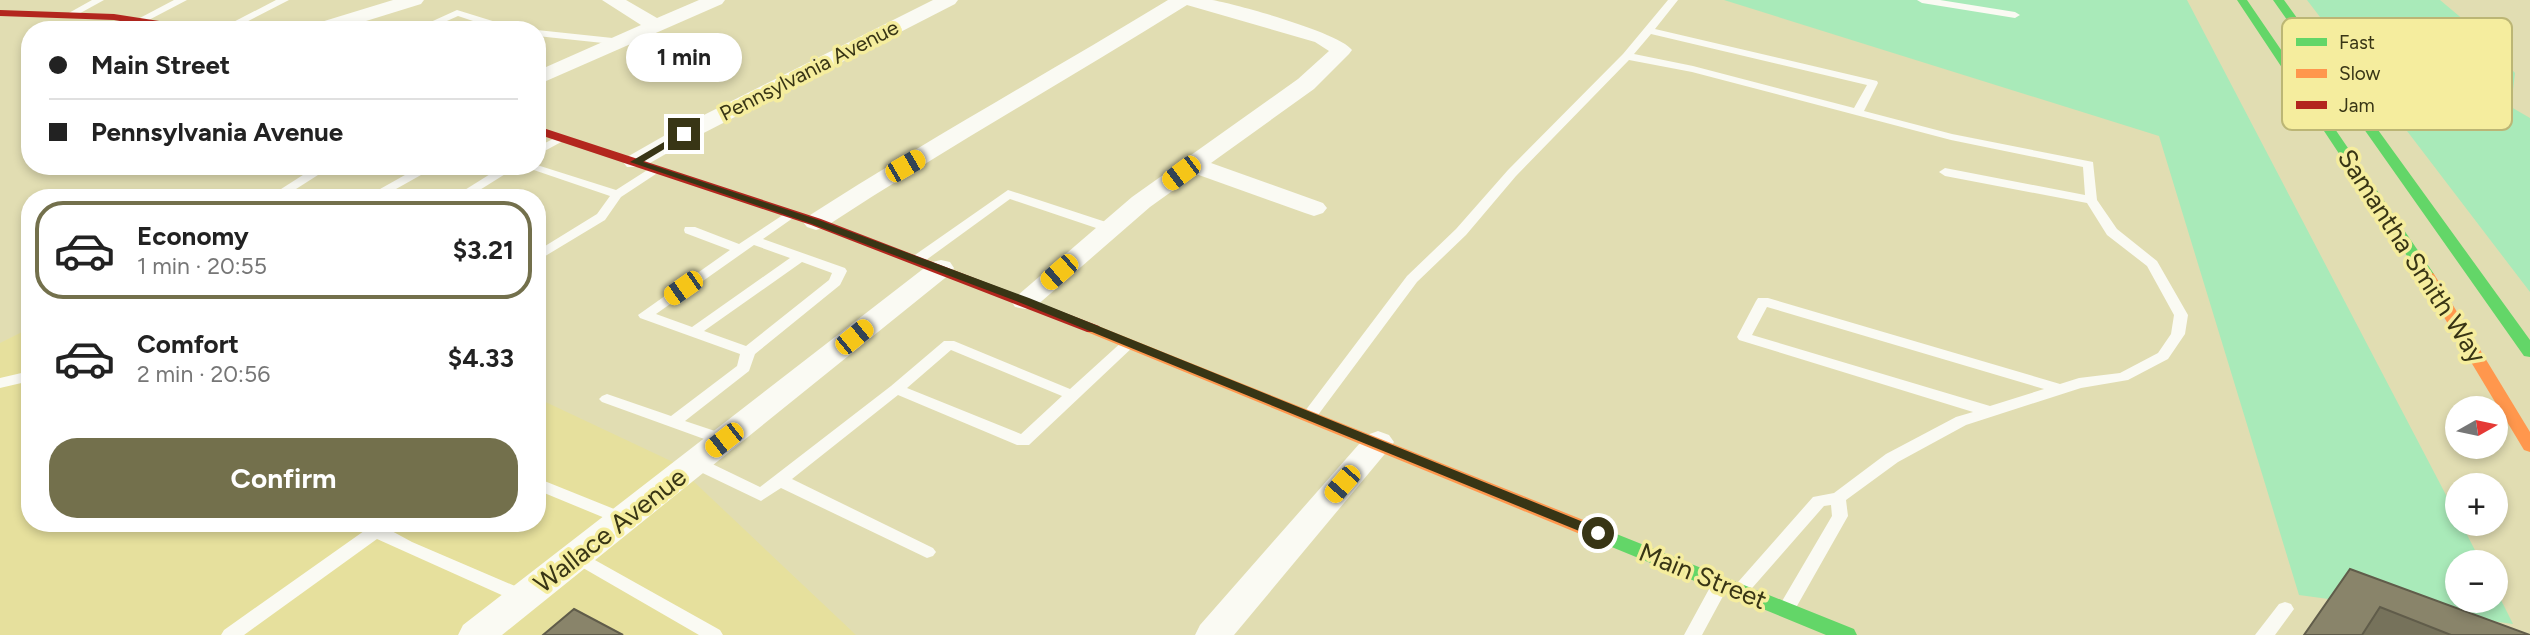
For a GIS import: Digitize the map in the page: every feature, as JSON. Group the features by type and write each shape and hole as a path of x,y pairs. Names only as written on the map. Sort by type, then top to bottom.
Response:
{"main road":[{"name":"Samantha Smith Way","path":"2242,0 2282,60"},
{"name":"Samantha Smith Way","path":"2278,0 2291,18"},
{"path":"0,13 72,14 147,21"},
{"name":"Samantha Smith Way","path":"2329,130 2449,309 2530,446"},
{"name":"Samantha Smith Way","path":"2371,130 2530,352"},
{"name":"Main Street","path":"546,133 816,222 1025,301 1378,442 1843,634"}],"street":[{"path":"612,0 656,26"},
{"path":"546,75 715,0"},
{"name":"Pennsylvania Avenue","path":"645,166 696,128 948,0"},
{"path":"816,222 884,178 1182,0"},
{"path":"1025,301 1141,202 1306,84 1342,50 1322,38 1190,0"},
{"path":"342,21 402,1"},
{"path":"1193,165 1314,208"},
{"name":"Wallace Avenue","path":"476,635 696,463 929,264"},
{"path":"1213,635 1378,442"}],"lane":[{"path":"72,14 99,0"},
{"path":"141,20 182,0"},
{"path":"241,21 284,0"},
{"path":"1310,415 1412,279 1461,232 1512,173 1626,56 1672,0"},
{"path":"1922,0 1962,3 2015,15"},
{"path":"439,21 457,13 482,21"},
{"path":"1648,30 1873,83 1858,112"},
{"path":"546,34 622,41"},
{"path":"1626,56 1693,69 1951,137 2089,165 2091,200 2112,232 2152,264 2181,315 2178,334 2163,356 2123,377 2079,383 1961,421 1892,458 1838,498 1819,501 1739,591"},
{"path":"546,147 561,138"},
{"path":"546,251 601,217 617,194 645,166"},
{"path":"546,172 617,194"},
{"path":"1945,172 2091,200"},
{"path":"278,189 300,175"},
{"path":"289,189 311,175"},
{"path":"387,189 414,175"},
{"path":"401,189 426,175"},
{"path":"473,189 497,175"},
{"path":"929,264 1008,194 1110,228"},
{"path":"748,352 645,315 789,215"},
{"path":"690,230 740,249"},
{"path":"673,422 744,368 748,352 835,282 840,271 753,240"},
{"path":"694,332 800,257"},
{"path":"1991,412 1744,337 1763,301 2061,389"},
{"path":"896,389 1023,441 1129,343"},
{"path":"696,463 761,495 896,389 948,344 1072,395"},
{"path":"0,383 21,378"},
{"path":"607,399 724,440"},
{"path":"782,481 928,552"},
{"path":"546,488 625,520"},
{"path":"1786,610 1840,516 1838,498"},
{"path":"230,635 363,532"},
{"path":"380,532 524,598"},
{"path":"577,556 714,635"},
{"path":"1693,635 1721,583"},
{"path":"2264,635 2285,609"}],"shaded area":[{"path":"21,332 21,532 546,532 546,402 673,462 856,635 0,635 0,343"}],"green space":[{"path":"1724,0 2187,0 2445,493 2445,536 2468,536 2475,550 2445,550 2445,613 2508,613 2513,624 2299,595 2159,136"},
{"path":"2307,0 2440,0 2461,18 2321,18"},
{"path":"2512,70 2515,73 2512,98"},
{"path":"2512,108 2530,118 2530,292 2406,130 2512,130"}],"building":[{"path":"2350,569 2445,604 2445,613 2470,613 2530,635 2451,635 2380,607 2362,635 2304,635"},
{"path":"574,609 623,635 543,635"}],"traffic: fast":[{"path":"2242,0 2282,60"},
{"path":"2278,0 2291,18"},
{"path":"2329,130 2426,274"},
{"path":"2371,130 2530,352"},
{"path":"1604,536 1847,635"}],"traffic: slow":[{"path":"2426,274 2530,446"},
{"path":"1093,329 1604,536"}],"traffic: jam":[{"path":"0,13 114,17 140,21"},
{"path":"546,133 816,222 1093,329"}],"route":[{"path":"684,134 635,162 816,222 940,268 1378,442 1598,533"}]}
